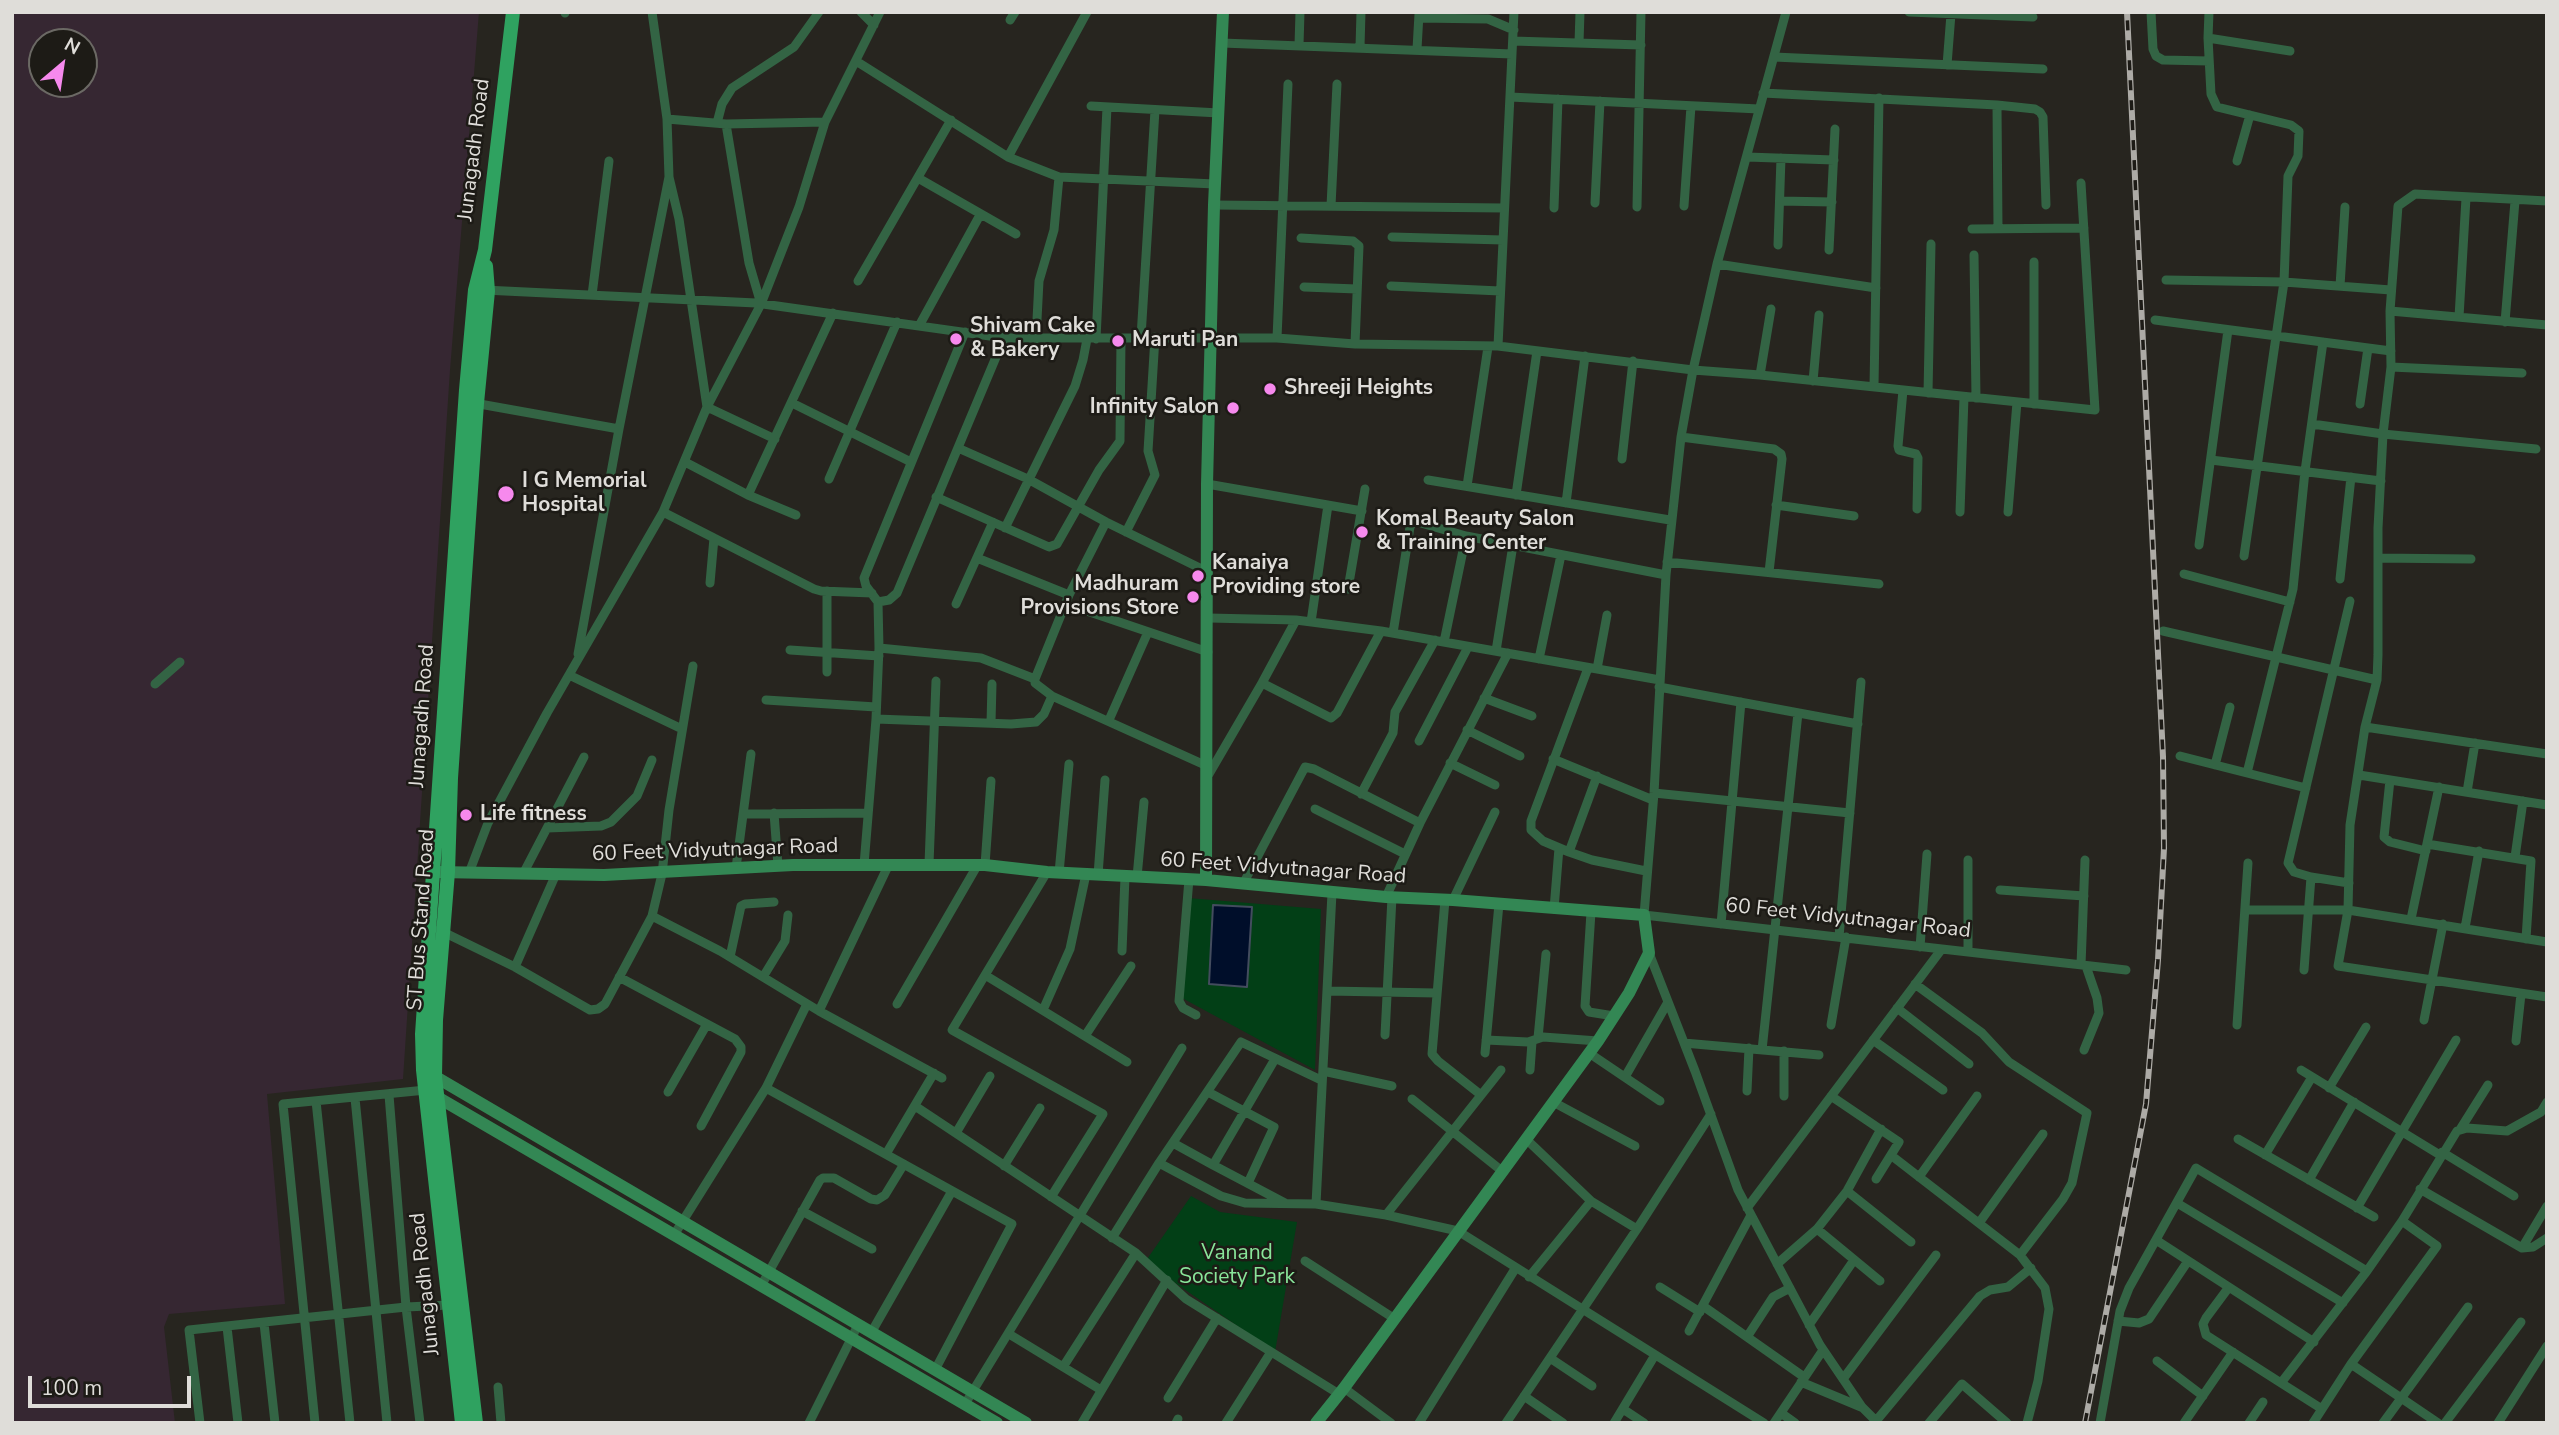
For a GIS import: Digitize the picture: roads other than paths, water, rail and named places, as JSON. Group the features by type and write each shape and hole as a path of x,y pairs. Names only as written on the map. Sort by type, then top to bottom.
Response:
{"main road":[{"name":"Junagadh Road","path":"485,250 513,12"},
{"name":"ST Bus Stand Road","path":"476,1423 429,1073 443,932 441,872 451,778 471,402 485,250"},
{"path":"429,1073 422,1034 429,925 441,872"},
{"name":"Junagadh Road","path":"431,1094 462,1423"}],"street":[{"path":"652,12 667,120 669,177 679,219 707,407"},
{"path":"761,304 749,263 721,124 722,104 732,88 794,47 819,12"},
{"path":"861,12 874,25"},
{"path":"469,873 488,823 663,512 707,407 761,304 799,207 825,121 880,12"},
{"path":"1008,157 1087,12"},
{"path":"1206,880 1208,484 1214,205 1223,12"},
{"path":"1299,45 1300,12"},
{"path":"1360,47 1361,12"},
{"path":"1466,486 1493,347 1500,291 1514,12"},
{"path":"1579,43 1580,12"},
{"path":"1637,207 1641,12"},
{"path":"1786,12 1717,264 1681,438 1667,562 1654,797 1646,870 1644,915 1649,953 1749,1212 1823,1350 1862,1407 1877,1422 1980,1296 1990,1290 2008,1287 2031,1268"},
{"path":"1909,12 2033,17"},
{"path":"2151,12 2153,49 2156,56 2163,60 2209,61"},
{"path":"2209,12 2211,94 2217,107 2291,125 2299,131 2298,156 2288,177 2284,282 2244,556"},
{"path":"1947,65 1951,14"},
{"path":"1417,49 1419,15 1479,16 1514,30"},
{"path":"2208,38 2290,51"},
{"path":"1513,41 1641,45"},
{"path":"1222,43 1512,54"},
{"path":"1774,57 2043,69"},
{"path":"856,61 1008,157 1059,177 1215,184"},
{"path":"1277,338 1288,84"},
{"path":"1331,206 1337,84"},
{"path":"1763,93 2035,109 2042,114 2046,205"},
{"path":"1510,97 1759,109"},
{"path":"1874,387 1879,98"},
{"path":"1554,208 1558,99"},
{"path":"1595,203 1600,101"},
{"path":"1997,105 1998,228"},
{"path":"1091,106 1219,113"},
{"path":"1684,206 1691,106"},
{"path":"1005,528 1075,386 1092,339 1107,107"},
{"path":"1141,337 1155,110"},
{"path":"2237,161 2250,115"},
{"path":"667,120 721,124 825,121"},
{"path":"858,281 951,120"},
{"path":"1829,250 1835,129"},
{"path":"1747,157 1834,160"},
{"path":"1778,245 1782,158"},
{"path":"592,295 609,161"},
{"path":"576,663 669,177"},
{"path":"1036,339 1039,281 1054,230 1059,177"},
{"path":"918,178 1016,234"},
{"path":"481,290 761,304 1004,338 1277,338 1355,344 1493,347 2095,410 2081,183"},
{"path":"2547,201 2414,194 2398,206 2390,311 2391,367 2383,434 2377,680 2365,727 2350,825 2348,910 2338,966 2547,997"},
{"path":"2459,317 2466,198"},
{"path":"1780,201 1832,202"},
{"path":"2505,322 2515,201"},
{"path":"1214,205 1504,208"},
{"path":"2340,286 2345,207"},
{"path":"919,326 980,215"},
{"path":"1972,229 2084,229"},
{"path":"1301,237 1348,240 1359,246 1355,344"},
{"path":"1392,237 1503,240"},
{"path":"1928,393 1930,244"},
{"path":"1974,255 1976,398"},
{"path":"2034,262 2034,404"},
{"path":"1717,264 1876,289"},
{"path":"2166,280 2284,282 2391,290"},
{"path":"1391,286 1500,291"},
{"path":"1304,287 1357,289"},
{"path":"1760,375 1771,309"},
{"path":"2390,311 2547,326"},
{"path":"748,495 833,313"},
{"path":"1813,381 1819,315"},
{"path":"2155,320 2391,351"},
{"path":"829,479 897,323"},
{"path":"2199,545 2228,330"},
{"path":"864,865 879,652 875,598 864,582 865,574 965,332"},
{"path":"1126,532 1155,475 1148,451 1155,337"},
{"path":"663,512 814,589 889,600 897,593 1004,338"},
{"path":"936,497 1053,547 1099,470 1120,441 1121,338"},
{"path":"2247,773 2290,602 2323,342"},
{"path":"2360,404 2368,348"},
{"path":"1516,495 1537,351"},
{"path":"1566,503 1585,356"},
{"path":"1622,458 1633,362"},
{"path":"2391,367 2522,373"},
{"path":"1903,390 1898,446 1899,450 1916,454 1918,457 1917,509"},
{"path":"1961,512 1964,397"},
{"path":"471,402 619,429"},
{"path":"2008,512 2017,402"},
{"path":"792,403 911,462"},
{"path":"707,407 775,439"},
{"path":"2312,424 2536,449"},
{"path":"1681,438 1777,450 1782,459 1769,572"},
{"path":"958,447 1028,479 1106,522 1208,572"},
{"path":"2211,460 2381,481"},
{"path":"685,462 748,495 796,515"},
{"path":"2340,579 2351,477"},
{"path":"1428,480 1671,520"},
{"path":"1208,484 1362,511"},
{"path":"1348,589 1365,489"},
{"path":"1311,622 1328,505"},
{"path":"1776,505 1854,516"},
{"path":"1394,633 1412,523 1419,521 1466,536 1666,575"},
{"path":"956,604 993,522"},
{"path":"1106,522 1068,599 1035,683 1052,696 1109,720 1207,771"},
{"path":"1361,793 1393,733 1395,712 1439,641 1466,536"},
{"path":"710,583 714,538"},
{"path":"1496,651 1513,545"},
{"path":"1539,659 1561,555"},
{"path":"976,558 1148,632 1208,652"},
{"path":"2378,558 2471,559"},
{"path":"1667,562 1879,583"},
{"path":"2184,574 2290,602"},
{"path":"827,592 827,672"},
{"path":"2349,883 2294,872 2288,863 2350,601"},
{"path":"1607,615 1592,668 1553,758 1531,830 1537,838 1569,852 1599,862 1646,870"},
{"path":"1209,618 1296,620 1394,633 1592,668 1741,702 1858,724"},
{"path":"1207,771 1262,683 1296,620"},
{"path":"1262,683 1326,717 1334,716 1381,631"},
{"path":"2163,631 2377,680"},
{"path":"1109,720 1148,632"},
{"path":"1419,741 1468,647"},
{"path":"790,650 981,658 1035,679"},
{"path":"1385,1035 1389,897 1420,823 1508,653"},
{"path":"155,684 180,662"},
{"path":"429,925 515,967 590,1010 604,1004 652,916 662,874 693,666"},
{"path":"569,675 682,729"},
{"path":"929,864 936,681"},
{"path":"1831,1025 1842,937 1861,682"},
{"path":"991,723 992,684"},
{"path":"876,719 1036,722 1044,715 1052,696"},
{"path":"1484,698 1532,716"},
{"path":"766,701 876,707"},
{"path":"1721,924 1741,702"},
{"path":"2215,765 2230,707"},
{"path":"1762,1049 1798,713"},
{"path":"2365,727 2547,754"},
{"path":"1467,730 1520,756"},
{"path":"2467,792 2475,743"},
{"path":"736,868 751,754"},
{"path":"2180,756 2306,788"},
{"path":"523,873 584,757"},
{"path":"1553,758 1654,797 1732,800 1850,813"},
{"path":"547,828 601,826 611,822 637,796 652,760"},
{"path":"1450,763 1495,785"},
{"path":"1051,1197 1103,1114 952,1030 1053,872 1069,764"},
{"path":"1244,884 1302,769 1311,767 1420,823"},
{"path":"2358,775 2547,805"},
{"path":"1569,852 1597,776"},
{"path":"1042,1010 1070,948 1092,875 1105,780"},
{"path":"2390,780 2384,837 2390,842 2527,859 2532,865 2526,939"},
{"path":"897,1004 981,865 991,781"},
{"path":"2411,919 2440,787"},
{"path":"2515,857 2523,801"},
{"path":"1122,951 1144,803"},
{"path":"1315,809 1405,854"},
{"path":"1481,1095 1433,1057 1436,993 1449,900 1495,812"},
{"path":"774,813 778,866"},
{"path":"743,814 868,813"},
{"path":"1554,909 1559,848"},
{"path":"2465,928 2479,852"},
{"path":"1920,947 1927,854"},
{"path":"1968,860 1968,952"},
{"path":"2084,1050 2099,1013 2097,998 2084,965 2085,860"},
{"path":"2237,1025 2248,863"},
{"path":"819,1011 889,864"},
{"name":"60 Feet Vidyutnagar Road","path":"441,872 662,874 778,866 981,865 1644,915 2126,970"},
{"path":"515,967 556,874"},
{"path":"2304,970 2311,877"},
{"path":"1189,879 1179,1001 1183,1008 1196,1015"},
{"path":"2000,890 2084,896"},
{"path":"1316,1204 1332,893"},
{"path":"730,957 741,906 774,902"},
{"path":"1485,1053 1499,904"},
{"path":"2245,910 2348,910 2547,942"},
{"path":"1591,912 1585,1006 1589,1012 1614,1016"},
{"path":"763,977 785,941 788,915"},
{"path":"652,916 938,1075 915,1106 886,1154"},
{"path":"2424,1020 2443,924"},
{"path":"1689,1331 1749,1212 1831,1096 1941,950"},
{"path":"1316,1423 1555,1103 1614,1016 1649,953"},
{"path":"1530,1070 1546,954"},
{"path":"1085,1036 1131,966"},
{"path":"985,975 1127,1062"},
{"path":"619,976 735,1039 741,1047 741,1052 701,1126"},
{"path":"1915,984 1986,1037 2008,1062 2087,1114 2072,1183 2020,1255"},
{"path":"1328,991 1436,993"},
{"path":"2516,1041 2521,993"},
{"path":"1625,1077 1668,1002"},
{"path":"674,1235 766,1088 807,1004"},
{"path":"1897,1008 1969,1064"},
{"path":"668,1091 707,1024"},
{"path":"2329,1088 2366,1027"},
{"path":"1486,1040 1598,1041"},
{"path":"1873,1040 1943,1090"},
{"path":"2357,1208 2456,1040"},
{"path":"1112,1238 1241,1042 1275,1059 1322,1076 1392,1086"},
{"path":"1684,1043 1819,1055"},
{"path":"969,1398 1182,1048"},
{"path":"1747,1091 1749,1048"},
{"path":"1784,1051 1784,1096"},
{"path":"1590,1053 1660,1101"},
{"path":"1213,1165 1275,1059"},
{"path":"1386,1215 1501,1070"},
{"path":"2301,1070 2514,1196"},
{"path":"429,1073 935,1370 998,1423"},
{"path":"956,1133 990,1076"},
{"path":"2265,1155 2312,1076"},
{"path":"2281,1383 2402,1221 2441,1154 2488,1085"},
{"path":"766,1088 1012,1224 935,1370"},
{"path":"1208,1092 1274,1127 1248,1183"},
{"path":"315,1423 283,1104 431,1094 852,1338 1011,1419 1026,1423"},
{"path":"389,1095 420,1423"},
{"path":"1831,1096 1899,1142 1876,1179"},
{"path":"1919,1177 1977,1097"},
{"path":"355,1098 387,1423"},
{"path":"1412,1099 1502,1171"},
{"path":"316,1101 350,1423"},
{"path":"2309,1180 2354,1102"},
{"path":"2461,1128 2507,1131 2541,1112 2547,1102"},
{"path":"1555,1103 1634,1146"},
{"path":"915,1106 1136,1253 1186,1299 1391,1423"},
{"path":"1004,1166 1040,1108"},
{"path":"1506,1423 1711,1114"},
{"path":"1777,1264 1817,1229 1847,1191 1881,1129"},
{"path":"1979,1223 2043,1134"},
{"path":"1527,1139 1591,1201 1637,1229"},
{"path":"2238,1139 2374,1217"},
{"path":"1173,1143 1286,1203"},
{"path":"1892,1156 2020,1255 2045,1288 2049,1303 2038,1381 2027,1423"},
{"path":"1159,1163 1221,1196 1245,1203 1316,1204 1386,1215 1458,1231 1764,1423"},
{"path":"761,1286 817,1183 823,1178 834,1178 871,1199 882,1198 904,1164"},
{"path":"2100,1423 2118,1321 2129,1288 2196,1168 2367,1271"},
{"path":"2420,1189 2522,1248 2533,1247 2547,1238"},
{"path":"872,1333 952,1191"},
{"path":"1847,1191 1911,1242"},
{"path":"1529,1277 1591,1201"},
{"path":"2177,1203 2343,1303"},
{"path":"2522,1248 2547,1206"},
{"path":"802,1211 872,1249"},
{"path":"2313,1423 2351,1364 2437,1246 2402,1221"},
{"path":"1817,1229 1880,1281"},
{"path":"2156,1240 2314,1342"},
{"path":"1063,1367 1136,1253"},
{"path":"1843,1379 1936,1255"},
{"path":"1809,1325 1854,1260"},
{"path":"1304,1261 1395,1319"},
{"path":"2118,1321 2139,1323 2149,1319 2188,1261"},
{"path":"1419,1423 1515,1269"},
{"path":"1082,1423 1167,1280"},
{"path":"1660,1287 1747,1337 1803,1380 1862,1407"},
{"path":"2228,1287 2206,1318 2204,1329 2211,1338 2322,1409"},
{"path":"1747,1337 1773,1297 1790,1288"},
{"path":"800,1308 808,1295"},
{"path":"200,1423 189,1330 449,1305"},
{"path":"2383,1423 2468,1307"},
{"path":"1168,1398 1217,1318"},
{"path":"2445,1423 2521,1322"},
{"path":"264,1323 275,1423"},
{"path":"809,1423 858,1325"},
{"path":"227,1327 238,1423"},
{"path":"1009,1334 1101,1390"},
{"path":"2498,1423 2547,1346"},
{"path":"1774,1423 1823,1350"},
{"path":"1226,1423 1270,1352"},
{"path":"2184,1423 2233,1352"},
{"path":"1614,1423 1656,1355"},
{"path":"1550,1358 1592,1386"},
{"path":"2157,1361 2203,1396"},
{"path":"2351,1364 2438,1423"},
{"path":"1929,1423 1962,1384 2007,1423"},
{"path":"498,1387 501,1423"},
{"path":"1524,1396 1563,1423"},
{"path":"2249,1423 2263,1402"},
{"path":"1623,1409 1644,1423"},
{"path":"1780,1413 1795,1423"}],"water":[{"path":"1213,905 1252,907 1247,987 1209,984"}],"railway":[{"path":"2085,1423 2146,1104 2164,848 2163,757 2127,12"}],"place":[{"name":"Shivam Cake & Bakery","path":"956,339"},
{"name":"Maruti Pan","path":"1118,341"},
{"name":"Shreeji Heights","path":"1270,389"},
{"name":"Infinity Salon","path":"1233,408"},
{"name":"I G Memorial Hospital","path":"506,494"},
{"name":"Komal Beauty Salon & Training Center","path":"1362,532"},
{"name":"Kanaiya Providing store","path":"1198,576"},
{"name":"Madhuram Provisions Store","path":"1193,597"},
{"name":"Life fitness","path":"466,815"}],"park label":[{"name":"Vanand Society Park","path":"1237,1266"}]}
